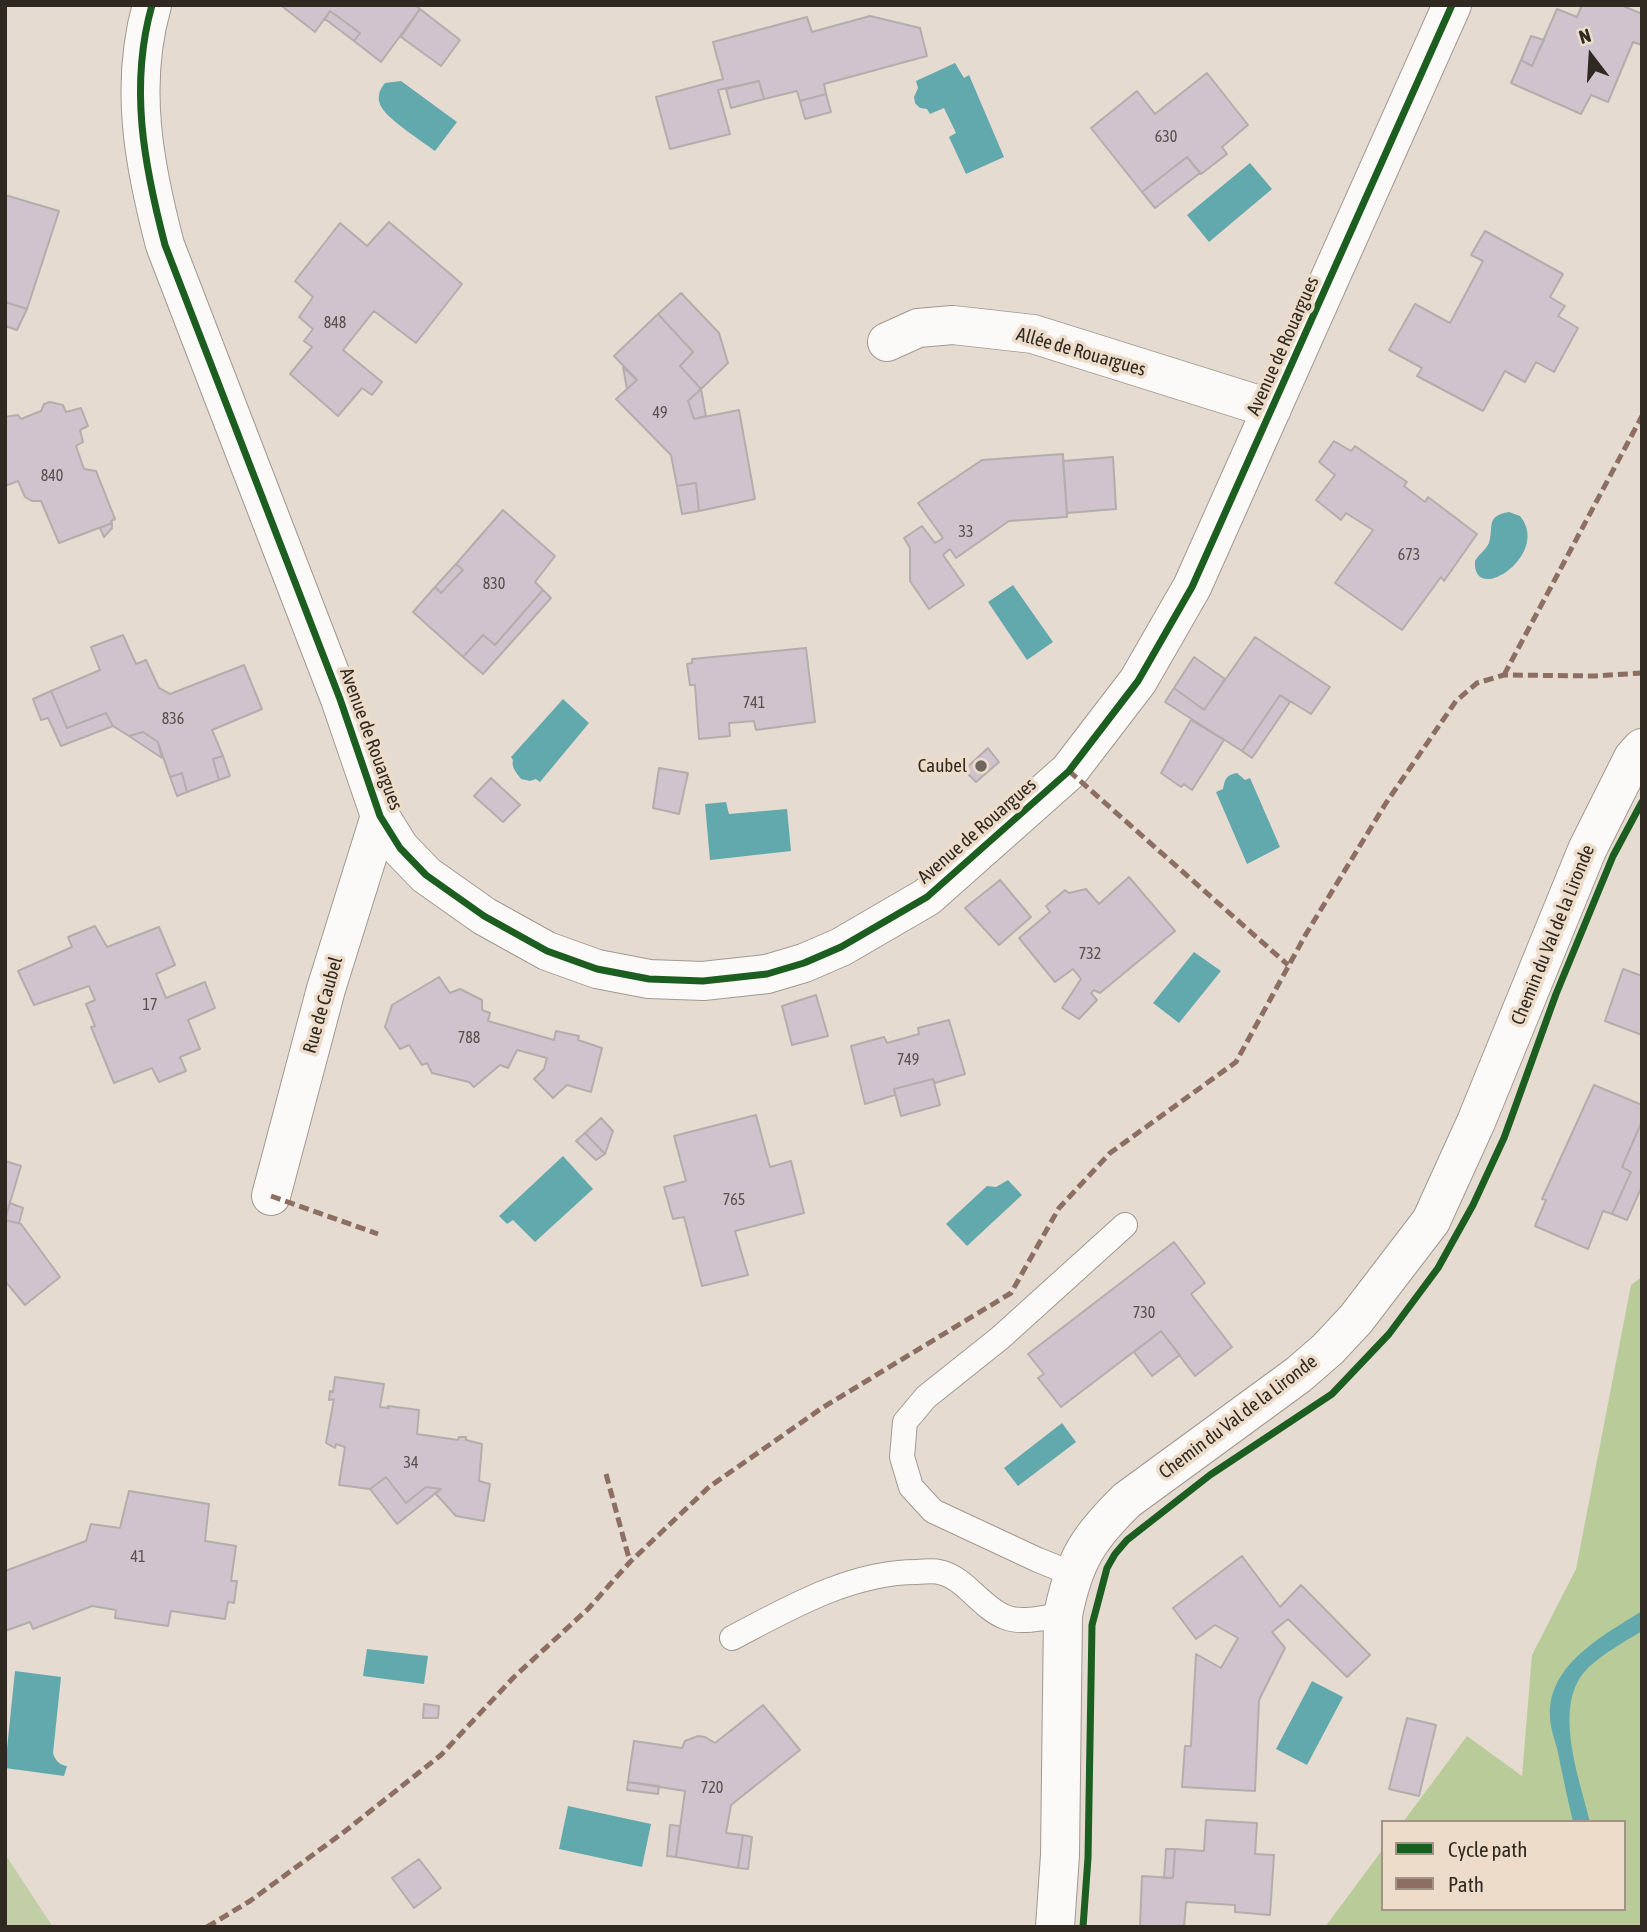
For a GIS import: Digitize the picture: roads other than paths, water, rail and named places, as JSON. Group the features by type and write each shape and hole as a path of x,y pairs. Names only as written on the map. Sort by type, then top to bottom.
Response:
{"street":[{"name":"Avenue de Rouargues","path":"152,5 143,46 139,84 140,123 152,194 165,245 340,699 380,816 400,848 426,875 484,916 547,951 597,969 649,979 703,981 766,974 804,963 829,952 927,897 1069,771 1138,681 1192,587 1452,5"},
{"name":"Allée de Rouargues","path":"887,342 918,328 953,324 1033,334 1272,409"},
{"name":"Chemin du Val de la Lironde","path":"1055,1927 1059,1880 1063,1615 1073,1574 1082,1552 1092,1537 1127,1500 1298,1375 1328,1349 1356,1319 1431,1221 1476,1122 1587,850 1633,758 1642,748"},
{"name":"Rue de Caubel","path":"271,1196 326,989 380,816"}],"lane":[{"path":"1073,1574 933,1511 911,1487 902,1457 905,1422 926,1397 1000,1338 1125,1226"},
{"path":"732,1638 822,1594 872,1578 907,1572 940,1572 965,1586 1005,1617 1023,1620 1063,1615"}],"water":[{"path":"955,63 964,78 969,75 1004,157 966,174 949,137 956,133 944,108 930,114 927,109 920,108 915,103 914,97 918,88 916,81"},
{"path":"401,81 457,122 435,151 392,119 380,105 379,95 385,83"},
{"path":"1250,163 1272,189 1209,242 1187,215"},
{"path":"1509,512 1520,516 1527,531 1526,546 1519,560 1508,570 1496,577 1485,579 1477,574 1475,561 1489,543 1493,519"},
{"path":"1013,585 1053,642 1027,660 988,602"},
{"path":"563,699 589,723 540,782 536,779 521,779 511,757"},
{"path":"1237,773 1245,780 1250,778 1280,847 1247,864 1216,792 1223,789 1228,776"},
{"path":"726,802 729,814 787,809 791,851 710,860 705,804"},
{"path":"1194,952 1221,971 1179,1023 1153,1003"},
{"path":"563,1156 593,1189 535,1242 513,1220 507,1224 499,1216"},
{"path":"1008,1180 1022,1195 967,1246 946,1224 987,1186 996,1187"},
{"path":"1062,1423 1076,1442 1018,1486 1004,1468"},
{"path":"1642,1611 1642,1631 1589,1667 1577,1682 1571,1700 1571,1742 1589,1820 1573,1820 1551,1724 1552,1698 1558,1681 1568,1666 1611,1630"},
{"path":"367,1649 428,1656 424,1684 363,1676"},
{"path":"15,1671 61,1677 53,1753 58,1762 67,1766 64,1776 5,1768"},
{"path":"1312,1681 1343,1697 1307,1765 1276,1749"},
{"path":"568,1806 651,1824 642,1867 559,1849"}],"place":[{"name":"Caubel","path":"981,766"}]}
